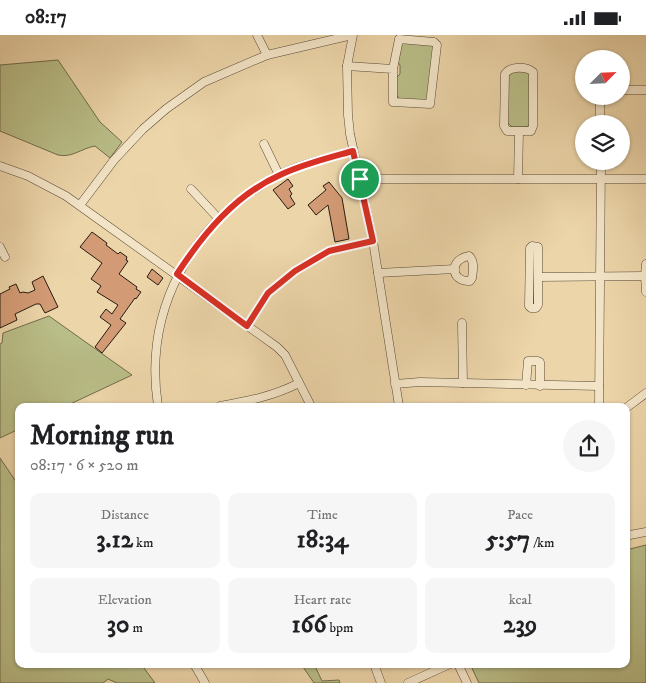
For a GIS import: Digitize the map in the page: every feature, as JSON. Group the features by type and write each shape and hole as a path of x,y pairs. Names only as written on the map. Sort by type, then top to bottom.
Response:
{"street":[{"path":"257,35 267,55"},
{"path":"80,205 114,160 143,129 166,109 204,82 267,55 352,35 347,66 348,115 353,151 373,241 399,403"},
{"path":"399,39 436,43 430,104 393,102 393,69 399,39"},
{"path":"347,66 393,69"},
{"path":"512,69 528,69 533,72 534,126 531,131 519,131 507,131 505,129 505,74 508,70 512,69"},
{"path":"630,90 646,90"},
{"path":"518,179 519,131"},
{"path":"264,145 279,175"},
{"path":"158,403 154,378 157,339 161,320 177,274 190,254 218,219 240,199 279,175 307,164 353,151"},
{"path":"0,166 28,176 80,205 277,347 285,355 309,403"},
{"path":"599,403 600,170"},
{"path":"360,179 646,179"},
{"path":"191,189 218,219"},
{"path":"247,326 268,293 300,268 329,251 373,241"},
{"path":"532,246 538,247 538,277 538,305 536,308 531,308 529,306 529,258 532,246"},
{"path":"0,247 5,257"},
{"path":"646,264 646,292"},
{"path":"378,273 455,269"},
{"path":"538,277 645,276"},
{"path":"462,323 463,383"},
{"path":"526,385 528,361 538,361 540,362 540,386"},
{"path":"396,384 420,382 599,386"},
{"path":"236,403 263,398 299,383"},
{"path":"630,405 646,393"},
{"path":"630,535 646,531"},
{"path":"196,668 205,683"},
{"path":"375,668 381,683"},
{"path":"408,683 441,668"},
{"path":"460,668 467,683"}],"green space":[{"path":"405,41 431,43 434,49 429,98 426,101 400,100 396,94 396,78 400,74 400,65 397,61 401,43"},
{"path":"58,60 100,122 122,142 110,158 95,146 72,154 58,155 0,131 0,65"},
{"path":"511,71 530,73 531,123 527,127 512,127 507,122 508,76"},
{"path":"49,316 132,375 72,403 15,403 15,431 0,438 0,344 2,343 3,333"},
{"path":"0,458 15,480 15,668 144,668 155,683 117,683 108,679 103,683 0,683"},
{"path":"646,545 646,683 479,683 472,668 630,668 630,549"},
{"path":"304,668 316,668 322,681 339,680 340,683 314,683"}],"building":[{"path":"288,179 293,186 289,189 292,194 290,196 295,204 288,209 273,190"},
{"path":"329,182 342,198 349,239 335,242 328,205 316,215 308,205 326,190 323,186"},
{"path":"92,232 118,254 120,252 127,257 126,260 128,261 119,274 141,292 120,319 126,323 102,353 95,347 111,325 100,317 106,309 112,314 118,305 97,292 101,286 91,279 102,263 80,247"},
{"path":"152,269 163,278 158,285 147,277"},
{"path":"43,276 58,307 45,313 40,304 36,304 15,314 17,320 0,328 0,294 16,284 20,293 28,293 35,290 32,282"}],"route":[{"path":"353,151 360,179 373,241 329,251 295,271 268,293 247,326 177,274 190,254 218,219 240,199 279,175 307,164 353,151"}]}
